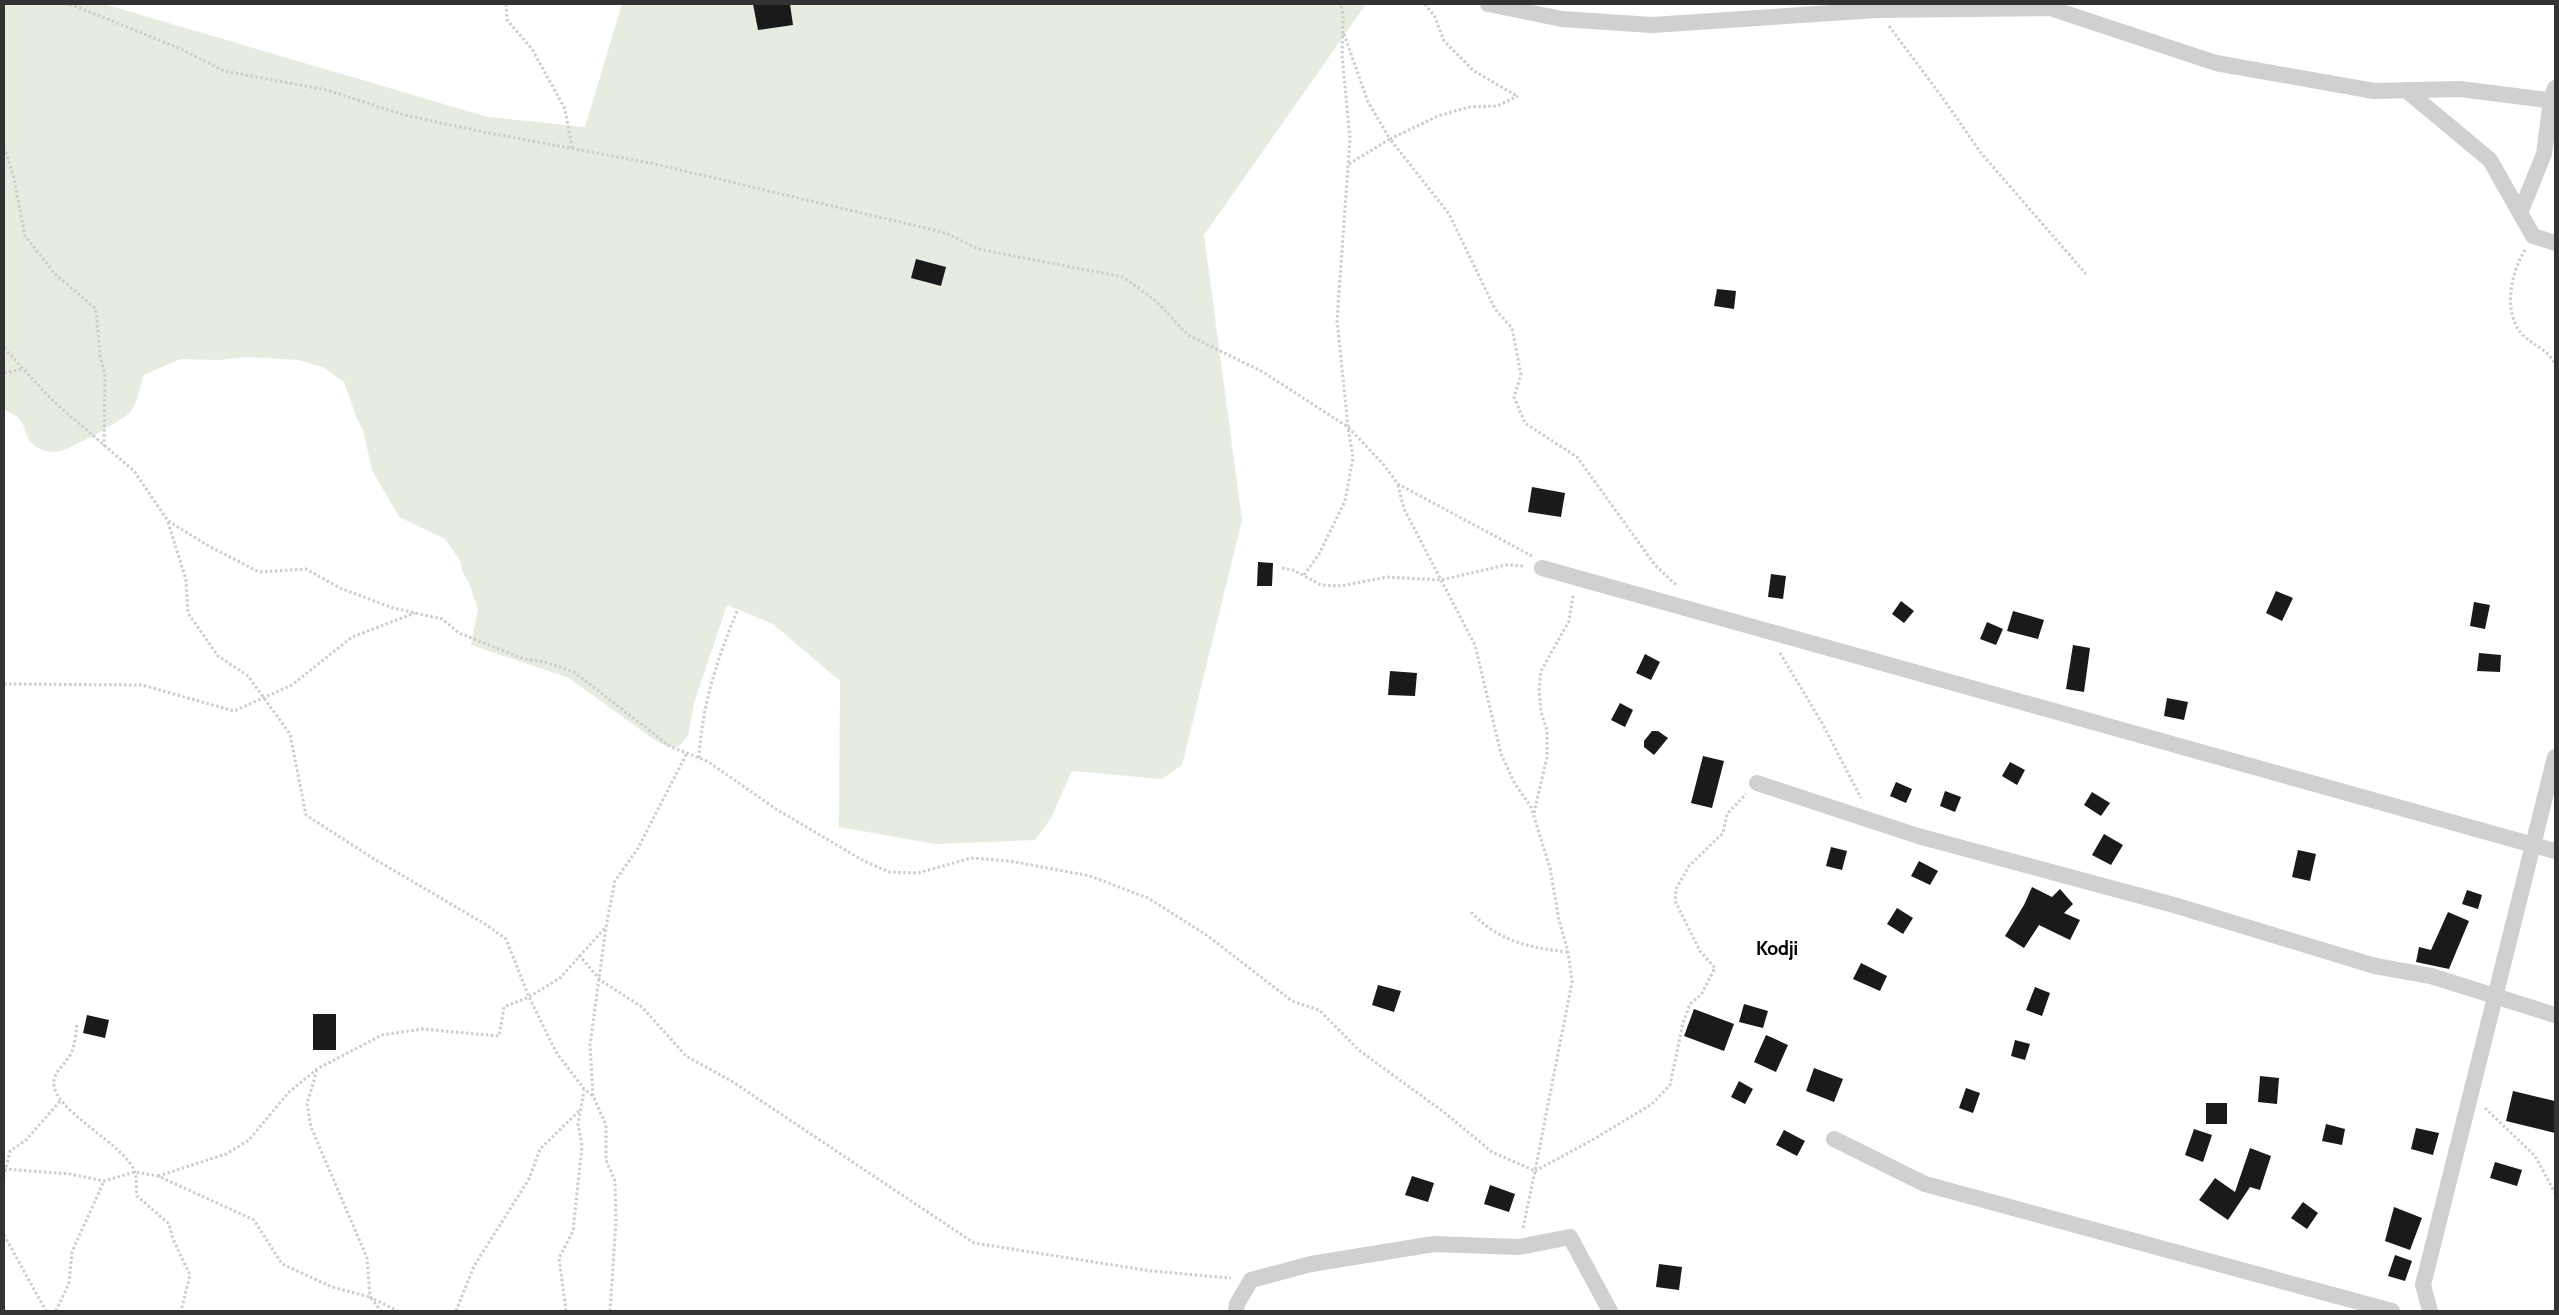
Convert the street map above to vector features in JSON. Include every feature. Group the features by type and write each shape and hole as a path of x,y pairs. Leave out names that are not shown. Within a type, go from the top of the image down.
{"street":[{"path":"1488,4 1562,20 1652,25 1876,10 2050,8 2216,62 2374,91 2460,89 2554,96 2544,154 2520,213"},
{"path":"2406,90 2490,160 2533,236 2555,243"},
{"path":"1542,568 2555,851"},
{"path":"2430,1311 2423,1285 2555,757"},
{"path":"1756,783 1918,836 2174,905 2375,966 2430,976 2555,1015"},
{"path":"1834,1139 1925,1184 2392,1311"},
{"path":"1236,1311 1237,1304 1251,1280 1311,1264 1434,1244 1519,1248 1570,1237 1610,1311"}],"path":[{"path":"70,4 181,50 224,71 328,90 404,115 655,164 946,233 978,249 1123,277 1156,301 1188,335 1264,372 1348,427 1384,465 1398,484 1404,509 1475,645 1501,754 1516,784 1531,807 1550,868 1559,920 1568,952 1572,982 1519,1248"},
{"path":"506,4 506,20 532,49 565,109 572,148"},
{"path":"1304,575 1319,554 1345,501 1353,458 1348,427 1338,320 1350,164 1350,139 1342,55 1341,4"},
{"path":"1350,164 1390,139 1438,116 1469,107 1496,106 1518,96 1474,71 1444,41 1436,17 1425,4"},
{"path":"1876,10 1942,97 1981,153 2086,274"},
{"path":"1343,31 1368,102 1390,139 1449,214 1495,309 1512,328 1521,375 1514,397 1526,423 1576,457 1655,565 1683,592"},
{"path":"4,148 13,174 25,236 55,274 96,309 100,355 105,376 104,446"},
{"path":"2533,236 2520,258 2510,290 2513,316 2523,335 2553,358 2555,365"},
{"path":"4,348 51,399 134,471 168,521 186,580 188,613 218,656 248,676 290,734 306,815 506,939 529,997 556,1052 584,1089 593,1096"},
{"path":"4,373 24,369"},
{"path":"1282,568 1293,570 1321,585 1341,586 1387,577 1440,580 1506,565 1542,568 1538,559 1398,484"},
{"path":"168,521 259,572 306,569 340,588 384,604 442,619 459,633 524,659 545,662 574,672 671,747 707,761 776,810 864,861 889,872 918,873 971,858 1010,861 1090,876 1148,898 1208,936 1292,1001 1319,1010 1360,1051 1445,1113 1492,1152 1535,1171"},
{"path":"1533,814 1547,757 1547,730 1541,712 1540,688 1542,671 1568,621 1575,576"},
{"path":"699,758 701,722 710,685 737,611"},
{"path":"4,684 142,685 234,711 292,685 352,637 417,612"},
{"path":"1765,629 1822,723 1872,820"},
{"path":"610,1311 616,1221 615,1181 606,1160 606,1125 593,1096 590,1045 606,927 615,881 638,848 687,753"},
{"path":"1535,1171 1594,1139 1652,1104 1670,1085 1683,1023 1690,1004 1701,995 1716,968 1700,951 1675,901 1676,889 1689,866 1723,832 1726,814 1756,783"},
{"path":"1471,912 1484,926 1506,940 1538,949 1568,952"},
{"path":"158,1176 226,1154 250,1140 288,1093 317,1069 382,1035 422,1029 500,1036 504,1007 529,997 560,978 606,927"},
{"path":"579,955 600,980 642,1007 686,1056 734,1082 974,1243 1152,1271 1251,1280"},
{"path":"77,1025 72,1052 60,1067 54,1081 57,1095 93,1130 125,1156 135,1172 137,1196 169,1224 173,1238 190,1275 181,1311"},
{"path":"317,1069 307,1104 311,1127 367,1258 370,1297 381,1311"},
{"path":"566,1311 559,1258 573,1231 582,1146 578,1124 584,1089"},
{"path":"4,1177 4,1169 10,1151 26,1140 61,1100"},
{"path":"2467,1105 2486,1108 2499,1124 2535,1156 2555,1194"},
{"path":"456,1311 474,1266 529,1180 540,1148 580,1110"},
{"path":"4,1169 70,1174 104,1181 135,1172 158,1176 254,1220 282,1264 332,1287 370,1297 398,1311"},
{"path":"56,1311 69,1283 72,1252 104,1181"},
{"path":"4,1235 46,1311"}],"shaded area":[{"path":"4,4 104,4 488,117 585,127 622,4 1366,4 1204,235 1242,520 1182,765 1162,779 1072,771 1051,818 1035,840 935,844 839,827 840,681 773,624 727,605 694,703 688,736 678,747 668,747 656,741 569,678 471,645 478,609 469,583 463,573 460,560 445,539 399,517 372,470 363,430 357,419 344,382 323,367 298,360 245,357 219,360 180,359 144,375 134,407 119,421 61,451 54,452 38,448 30,441 22,422 13,414 4,410"}],"building":[{"path":"753,4 790,4 793,25 758,30"},
{"path":"916,259 946,267 941,286 911,278"},
{"path":"1717,289 1736,291 1734,309 1714,306"},
{"path":"1532,487 1565,493 1561,517 1528,512"},
{"path":"1258,562 1273,563 1272,586 1257,586"},
{"path":"1771,574 1786,576 1783,599 1768,597"},
{"path":"2276,591 2293,598 2282,621 2266,613"},
{"path":"1901,601 1914,611 1904,623 1892,614"},
{"path":"2474,602 2490,605 2485,629 2470,626"},
{"path":"2013,611 2044,620 2038,639 2007,631"},
{"path":"1987,622 2003,629 1996,645 1980,639"},
{"path":"2073,645 2090,648 2084,692 2066,689"},
{"path":"2479,653 2501,655 2500,672 2477,671"},
{"path":"1645,654 1660,662 1651,680 1636,673"},
{"path":"1390,671 1417,673 1415,696 1388,695"},
{"path":"2167,698 2188,702 2184,720 2164,716"},
{"path":"1620,703 1633,710 1625,727 1611,720"},
{"path":"1652,731 1658,731 1668,738 1654,755 1644,747 1644,741"},
{"path":"1703,756 1724,761 1712,808 1691,803"},
{"path":"2010,762 2025,770 2017,785 2002,776"},
{"path":"1896,782 1912,789 1906,803 1890,796"},
{"path":"1945,791 1961,797 1955,812 1940,806"},
{"path":"2092,792 2110,803 2101,816 2084,805"},
{"path":"2104,834 2123,845 2111,865 2092,855"},
{"path":"1831,847 1847,851 1842,870 1826,866"},
{"path":"2298,850 2316,854 2310,881 2292,877"},
{"path":"1919,861 1938,871 1930,885 1911,876"},
{"path":"2032,887 2052,897 2060,889 2073,904 2064,913 2080,920 2070,940 2039,925 2024,948 2005,936 2024,905"},
{"path":"2467,890 2482,895 2478,909 2462,904"},
{"path":"1897,908 1913,918 1903,934 1887,924"},
{"path":"2448,912 2469,921 2449,969 2416,962 2419,947 2431,950"},
{"path":"1861,963 1887,976 1880,991 1853,979"},
{"path":"1378,985 1401,991 1394,1012 1372,1005"},
{"path":"2035,987 2050,993 2042,1016 2026,1010"},
{"path":"1744,1004 1768,1011 1763,1028 1739,1022"},
{"path":"1694,1009 1734,1024 1724,1051 1684,1036"},
{"path":"313,1014 336,1014 336,1050 313,1050"},
{"path":"87,1015 109,1020 105,1038 83,1033"},
{"path":"1766,1035 1788,1045 1776,1072 1754,1062"},
{"path":"2015,1040 2030,1044 2025,1060 2011,1056"},
{"path":"1814,1068 1843,1079 1834,1102 1806,1091"},
{"path":"2260,1076 2279,1078 2277,1104 2258,1102"},
{"path":"1739,1081 1753,1089 1745,1104 1731,1097"},
{"path":"1966,1088 1980,1093 1973,1113 1959,1108"},
{"path":"2513,1091 2555,1101 2555,1133 2506,1121"},
{"path":"2206,1103 2227,1103 2227,1124 2206,1124"},
{"path":"2326,1124 2345,1129 2342,1145 2322,1141"},
{"path":"2416,1128 2439,1133 2433,1155 2411,1149"},
{"path":"2194,1129 2212,1135 2203,1162 2185,1155"},
{"path":"1784,1130 1805,1141 1797,1156 1776,1145"},
{"path":"2250,1148 2271,1156 2260,1190 2250,1187 2228,1220 2199,1200 2215,1178 2235,1192"},
{"path":"2495,1162 2522,1170 2517,1186 2490,1178"},
{"path":"1412,1176 1434,1183 1428,1202 1405,1195"},
{"path":"1490,1185 1515,1194 1509,1212 1484,1204"},
{"path":"2303,1202 2318,1213 2307,1229 2291,1218"},
{"path":"2394,1207 2422,1218 2410,1250 2385,1241"},
{"path":"2395,1255 2412,1261 2405,1281 2388,1276"},
{"path":"1659,1264 1682,1267 1679,1290 1656,1287"}],"district":[{"name":"Kodji","path":"1777,948"}]}
